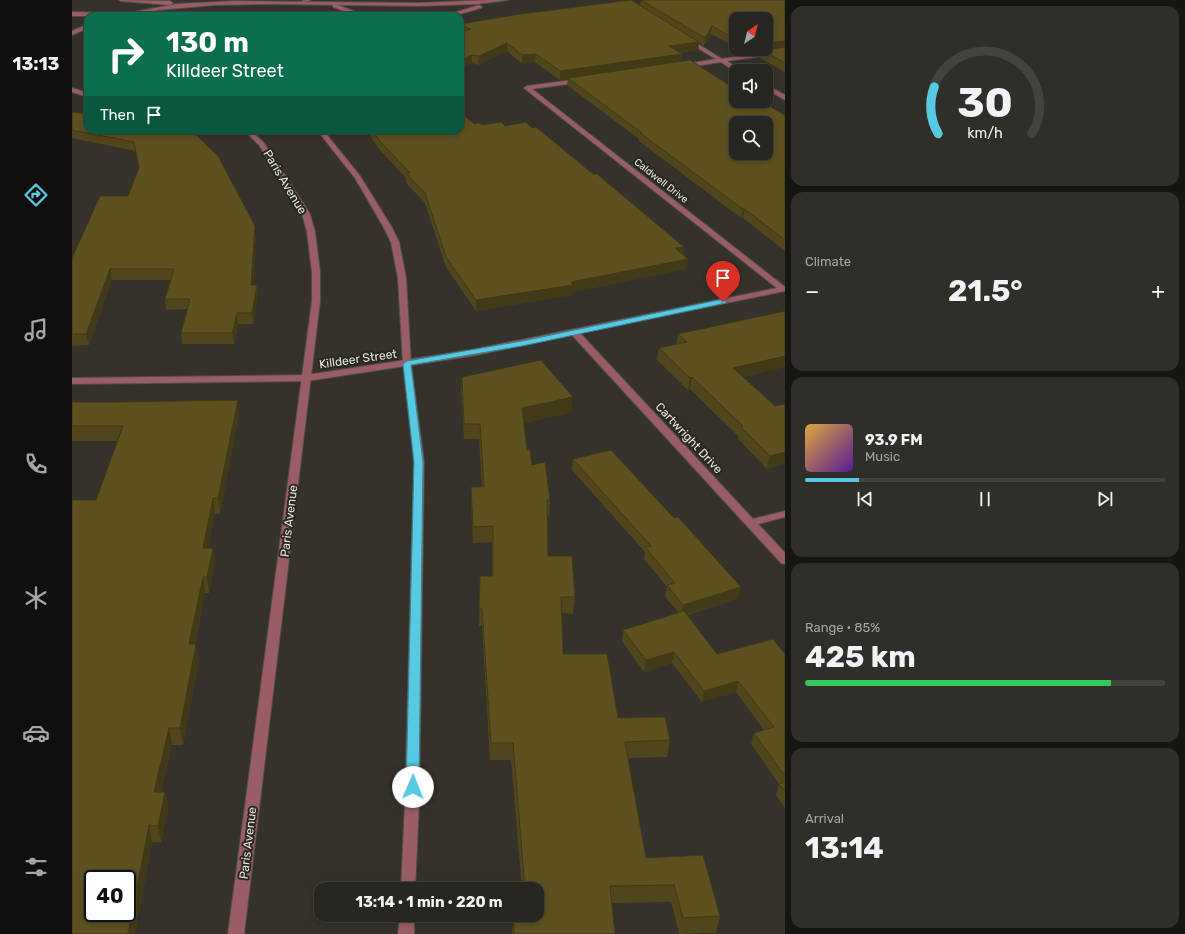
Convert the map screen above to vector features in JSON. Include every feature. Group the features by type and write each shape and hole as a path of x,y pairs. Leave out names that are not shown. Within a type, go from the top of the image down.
{"street":[{"path":"121,0 196,4 307,1 446,2 506,0"},
{"path":"462,12 509,0"},
{"path":"318,2 352,12"},
{"path":"144,12 196,4"},
{"path":"72,14 84,14"},
{"path":"72,33 84,28"},
{"path":"680,36 729,65"},
{"path":"680,66 785,50"},
{"name":"Caldwell Drive","path":"588,80 527,88 784,289"},
{"path":"773,91 785,98"},
{"path":"74,92 84,94"},
{"name":"Paris Avenue","path":"236,934 316,301 316,272 306,214 262,144 251,134"},
{"path":"323,134 358,176 387,226 395,242 402,278 407,364 419,462 412,795 408,882"},
{"name":"Killdeer Street","path":"72,381 307,378 407,364 471,353 784,289"},
{"name":"Cartwright Drive","path":"574,332 750,524 785,560"},
{"path":"750,524 785,514"},
{"path":"406,934 407,922"}],"building":[{"path":"631,0 699,42 669,46 682,54 560,71 536,54 522,55 507,43 479,56 472,55 464,58 464,31 471,29 464,26 464,23 521,14"},
{"path":"641,0 785,0 785,41 773,42 773,12 729,12 729,36 712,26 705,38"},
{"path":"785,47 785,63 773,56 773,49"},
{"path":"690,60 729,85 729,108 772,108 785,115 785,240 640,133 642,133 568,78"},
{"path":"72,112 84,114 84,132 72,130"},
{"path":"464,116 474,124 479,123 482,125 501,122 505,126 526,122 532,128 536,127 593,174 597,174 684,247 675,248 688,259 571,282 573,285 476,300 446,257 425,193 406,173 410,173 375,134 464,134"},
{"path":"93,134 195,134 218,156 255,226 251,285 257,285 252,313 237,313 232,333 181,333 190,299 165,299 174,269 110,269 86,334 72,334 72,258 100,196 128,196 139,168 134,142"},
{"path":"785,311 785,356 733,368 775,406 785,404 785,452 770,456 741,427 743,426 692,377 690,378 659,348 687,342 678,334"},
{"path":"541,360 573,397 522,408 527,450 530,450 532,465 545,462 550,500 547,500 548,556 572,556 575,597 561,597 563,654 607,654 618,718 665,717 670,740 625,742 646,858 703,855 720,916 683,918 674,885 610,886 615,934 514,934 514,922 544,922 544,882 524,882 513,743 491,743 482,609 479,609 480,576 493,576 493,526 473,527 471,487 484,487 480,424 464,424 462,377"},
{"path":"238,400 218,498 213,498 203,548 213,548 207,577 203,577 189,644 196,644 180,728 169,728 154,792 165,792 158,826 149,825 136,892 136,870 84,870 84,922 130,922 128,934 72,934 72,500 96,500 123,426 72,426 72,402"},
{"path":"611,450 674,518 678,517 741,587 683,605 667,585 675,583 645,547 651,546 573,459"},
{"path":"684,611 717,654 773,639 785,654 785,776 754,733 774,727 738,681 704,691 674,652 646,660 623,630"},
{"path":"785,782 785,792 779,784"}],"route":[{"path":"413,787 419,462 407,364 522,343 723,302"}]}
